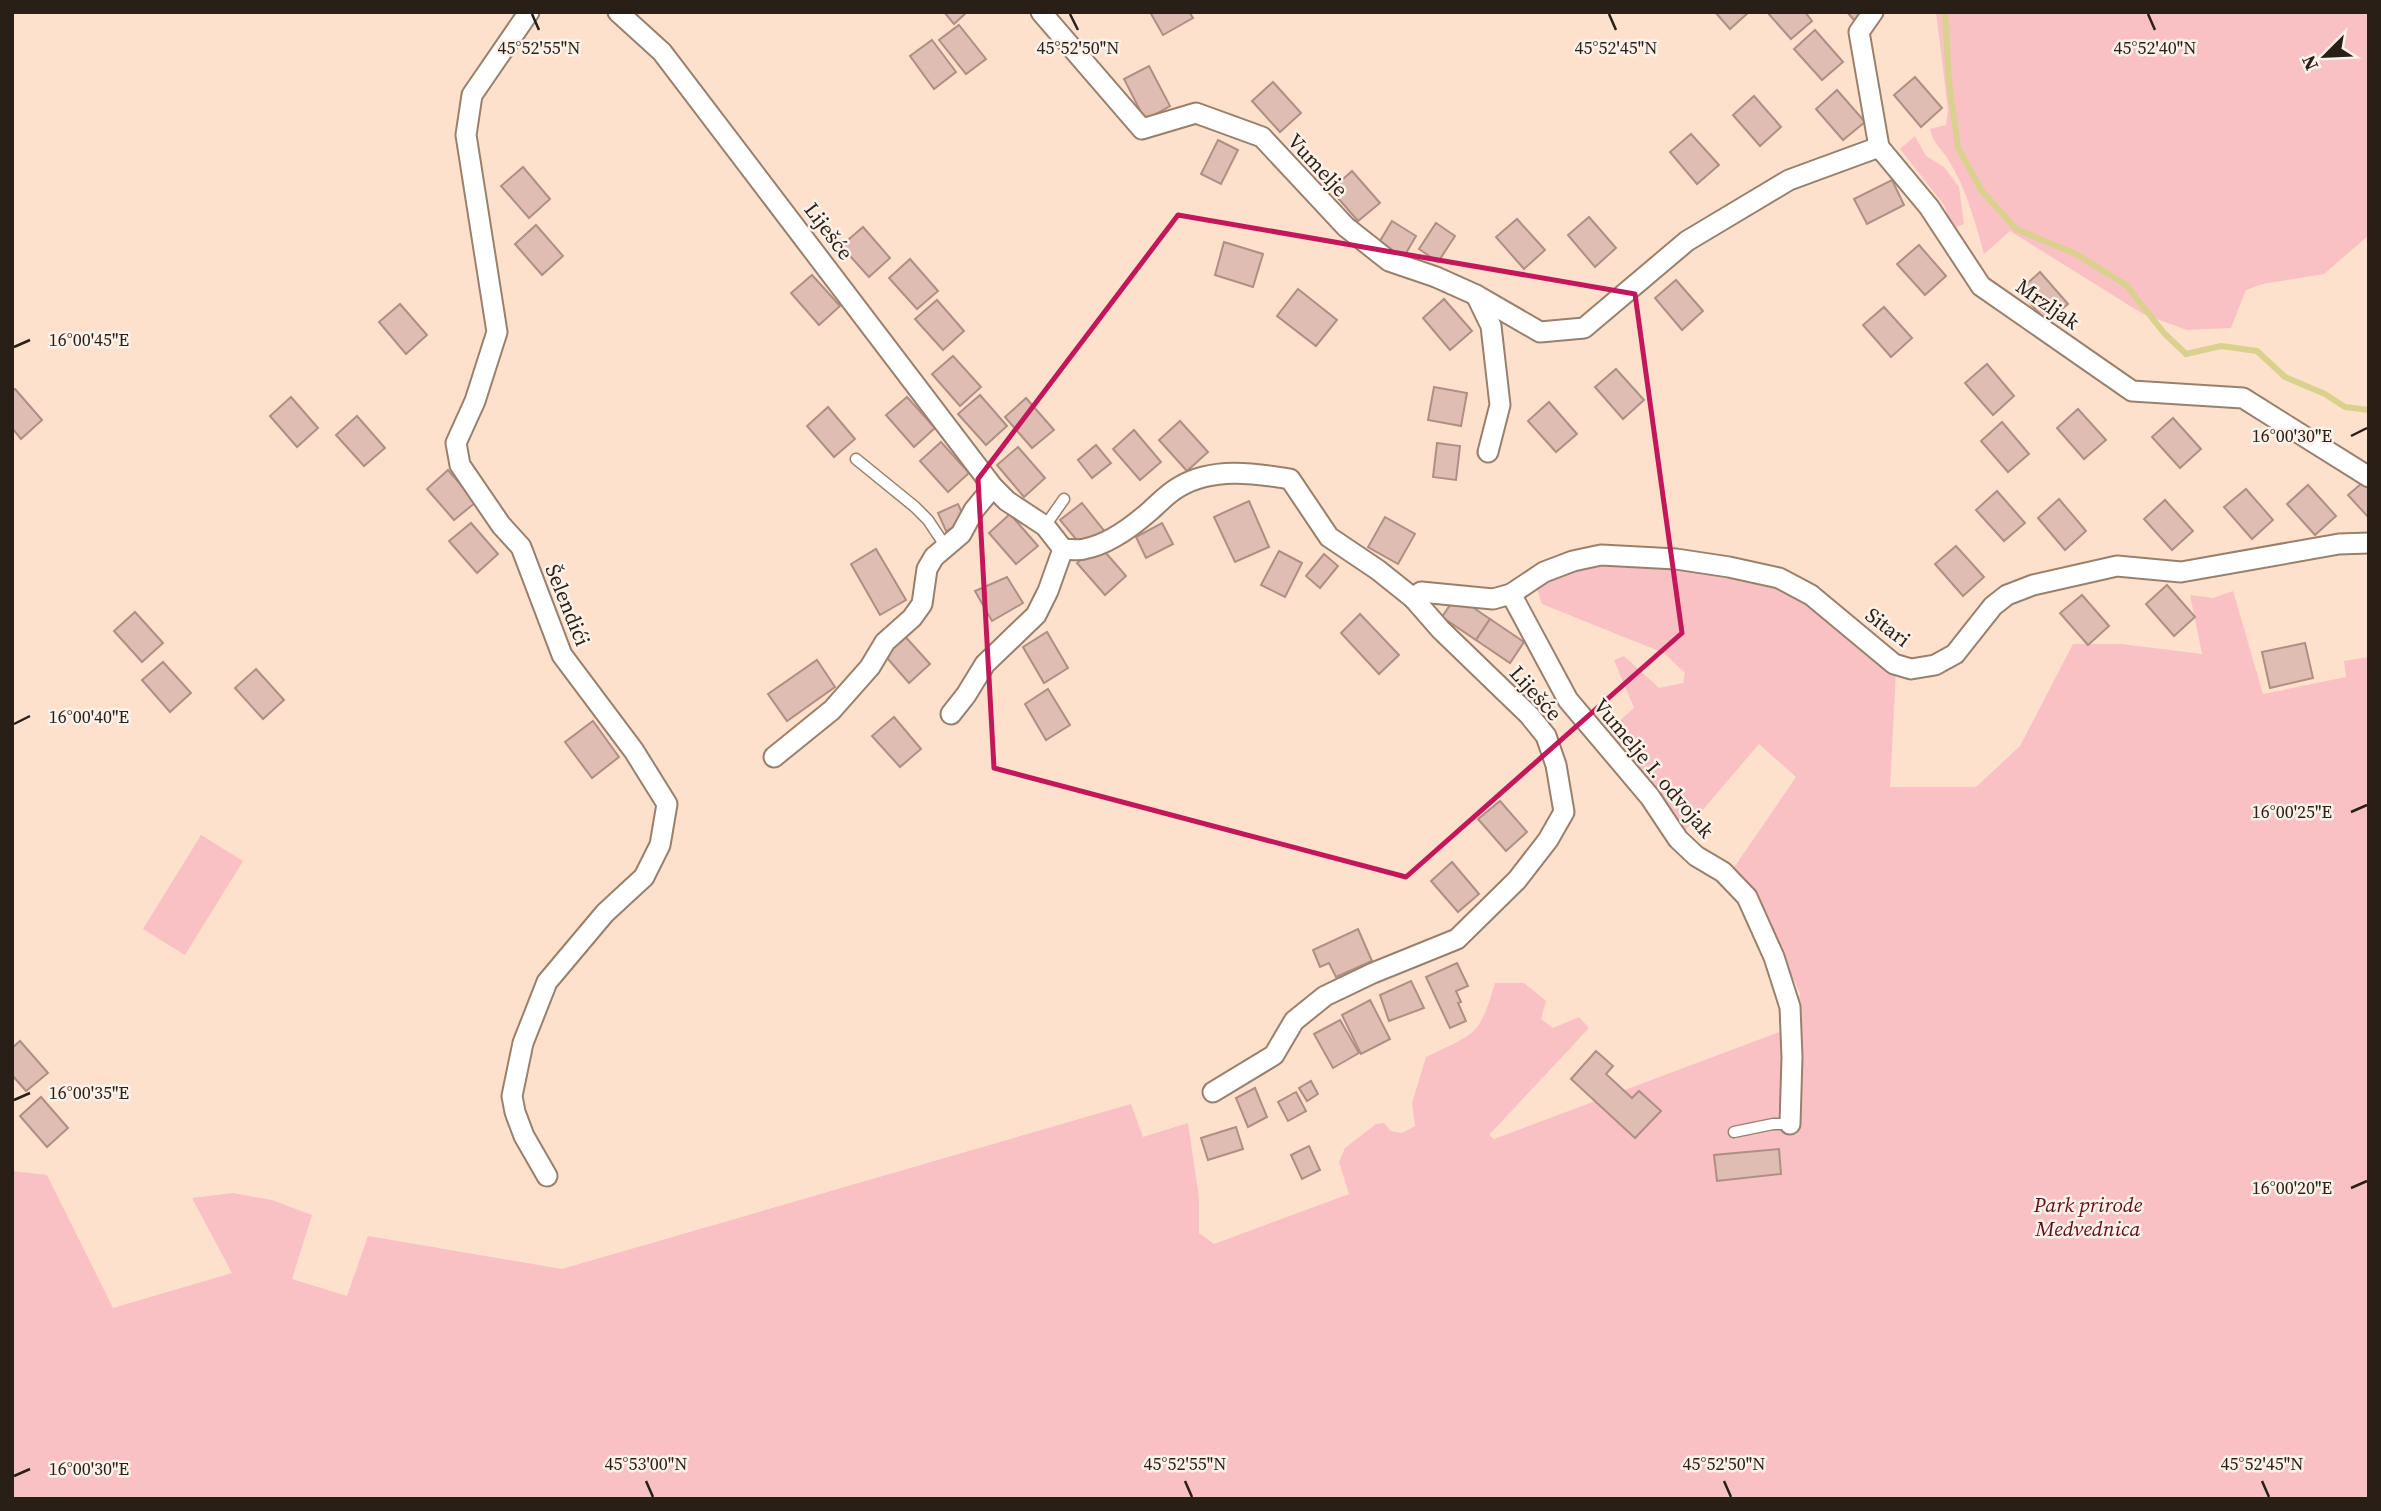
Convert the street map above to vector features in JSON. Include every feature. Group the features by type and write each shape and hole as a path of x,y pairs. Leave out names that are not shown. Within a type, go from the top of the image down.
{"street":[{"name":"Šelendići","path":"529,12 472,94 466,135 497,332 475,401 456,443 460,465 501,525 521,547 562,655 634,751 667,804 660,845 644,877 605,913 547,982 523,1043 512,1096 524,1136 547,1176"},
{"name":"Liješće","path":"618,12 662,52 993,487 1007,501 1045,526 1063,549 1085,549 1109,540 1142,519 1178,487 1199,478 1228,473 1290,479 1329,537 1413,597 1441,631 1529,715 1546,736 1556,765 1564,812 1548,840 1517,880 1457,939 1325,996 1294,1021 1274,1055 1213,1092"},
{"name":"Vumelje","path":"1041,12 1142,129 1196,113 1262,137 1346,228 1389,261 1436,277 1476,295 1540,332 1584,328 1687,241 1789,180 1879,147"},
{"name":"Mrzljak","path":"1873,12 1859,32 1879,147 1929,207 1982,286 2132,391 2243,398 2369,477"},
{"path":"1476,295 1491,326 1500,405 1488,452"},
{"path":"774,757 832,710 870,667 886,642 912,618 922,604 927,569 934,557 961,534 974,510 993,487"},
{"name":"Sitari","path":"1413,597 1421,592 1493,598 1511,594 1545,572 1573,561 1601,555 1676,559 1779,578 1811,595 1894,664 1911,669 1935,665 1955,654 1993,606 2007,595 2033,585 2117,566 2180,572 2339,544 2369,543"},
{"path":"951,714 985,664 1036,615 1063,549"},
{"name":"Vumelje I. odvojak","path":"1511,594 1568,700 1650,797 1678,839 1696,856 1723,872 1747,897 1774,957 1790,1007 1790,1124"}],"lane":[{"path":"856,459 915,507 928,520 946,547"},
{"path":"1045,526 1064,499"},
{"path":"1734,1132 1773,1124 1790,1124"}],"highlighted area":[{"path":"1178,215 1635,294 1682,633 1406,877 994,768 978,479"}],"green space":[{"path":"1936,12 2369,12 2369,235 2324,274 2262,284 2246,290 2231,328 2187,330 2143,314 2010,231 1984,254 1961,183 1933,139 1930,129 1946,125 1948,110"},
{"path":"1915,136 1926,156 1944,167 1959,187 1964,224 1953,228 1944,205 1900,149"},
{"name":"Park prirode Medvednica","path":"1598,563 1688,568 1781,586 1831,616 1896,671 1890,787 1976,787 2020,746 2073,644 2121,644 2202,654 2190,595 2213,598 2233,591 2263,694 2346,677 2344,661 2369,657 2369,1499 12,1499 12,1171 47,1175 113,1308 232,1273 192,1198 233,1193 272,1200 312,1215 292,1279 347,1296 368,1236 562,1269 1131,1104 1143,1137 1188,1123 1199,1198 1199,1233 1214,1244 1349,1194 1339,1162 1345,1148 1376,1124 1384,1123 1391,1131 1402,1133 1415,1126 1412,1103 1426,1057 1456,1043 1473,1031 1484,1014 1495,983 1524,983 1546,1001 1541,1019 1553,1028 1579,1017 1589,1028 1489,1135 1494,1139 1795,1026 1800,993 1773,937 1731,872 1796,777 1759,744 1682,834 1608,731 1634,708 1614,660 1624,656 1659,688 1683,683 1685,673 1664,653 1542,604 1537,589 1545,578"},
{"path":"201,835 243,861 185,955 143,929"}],"building":[{"path":"944,12 967,12 954,24"},
{"path":"1150,12 1189,12 1193,18 1163,35"},
{"path":"1715,12 1749,12 1730,29"},
{"path":"1767,12 1805,12 1812,21 1791,39"},
{"path":"1847,12 1863,12 1854,20"},
{"path":"959,25 986,59 966,74 939,40"},
{"path":"1815,30 1843,62 1822,80 1794,49"},
{"path":"932,40 956,72 934,89 910,56"},
{"path":"1149,66 1170,106 1145,120 1124,79"},
{"path":"1915,77 1942,108 1921,127 1894,95"},
{"path":"1273,82 1301,113 1280,132 1252,101"},
{"path":"1837,90 1865,122 1843,140 1816,109"},
{"path":"1754,96 1781,127 1760,146 1733,115"},
{"path":"1691,134 1719,165 1697,184 1670,152"},
{"path":"1218,140 1238,150 1221,184 1201,174"},
{"path":"523,167 550,199 529,218 501,186"},
{"path":"1352,171 1380,203 1358,221 1331,190"},
{"path":"1892,180 1904,205 1867,224 1854,199"},
{"path":"1589,217 1616,248 1595,267 1568,235"},
{"path":"1517,219 1545,250 1524,269 1496,237"},
{"path":"1392,221 1416,236 1402,260 1377,246"},
{"path":"1436,223 1455,236 1438,262 1419,249"},
{"path":"536,225 563,256 542,275 515,244"},
{"path":"863,227 890,258 869,277 841,246"},
{"path":"1224,242 1263,254 1253,287 1215,275"},
{"path":"1919,245 1946,276 1925,295 1897,264"},
{"path":"910,259 938,291 917,309 889,278"},
{"path":"2040,272 2068,304 2047,322 2019,291"},
{"path":"812,275 840,306 819,325 791,293"},
{"path":"1676,280 1703,311 1682,330 1655,298"},
{"path":"1298,289 1337,320 1316,346 1277,316"},
{"path":"1444,299 1472,331 1450,350 1423,318"},
{"path":"937,300 964,331 943,350 915,319"},
{"path":"400,304 427,335 406,354 379,322"},
{"path":"1884,307 1912,338 1891,357 1863,325"},
{"path":"953,356 981,387 960,406 932,374"},
{"path":"1987,364 2014,396 1993,415 1965,383"},
{"path":"1616,369 1644,400 1623,419 1595,387"},
{"path":"1434,387 1467,393 1461,426 1428,420"},
{"path":"15,389 42,420 21,439 12,428 12,391"},
{"path":"980,395 1007,426 986,445 958,414"},
{"path":"291,397 318,428 297,447 270,416"},
{"path":"907,397 935,428 914,447 886,415"},
{"path":"1026,398 1054,430 1032,448 1005,417"},
{"path":"1549,402 1577,434 1556,452 1528,421"},
{"path":"828,407 855,439 834,457 807,426"},
{"path":"2078,409 2106,440 2084,459 2057,428"},
{"path":"357,416 385,448 364,466 336,435"},
{"path":"2173,418 2201,449 2180,468 2152,437"},
{"path":"1180,421 1208,452 1187,471 1159,440"},
{"path":"2002,422 2029,454 2008,472 1981,441"},
{"path":"1134,430 1161,462 1140,480 1113,449"},
{"path":"941,442 969,473 948,492 920,461"},
{"path":"1437,443 1460,446 1456,480 1433,477"},
{"path":"1096,445 1111,463 1092,478 1078,460"},
{"path":"1018,447 1045,478 1024,497 997,465"},
{"path":"448,470 476,502 454,520 427,489"},
{"path":"2369,477 2369,518 2348,495"},
{"path":"2308,485 2336,516 2315,535 2287,504"},
{"path":"2246,489 2273,520 2252,539 2224,507"},
{"path":"1997,491 2025,523 2004,541 1976,510"},
{"path":"2059,499 2086,531 2065,550 2038,518"},
{"path":"2165,500 2193,531 2172,550 2144,519"},
{"path":"1249,501 1269,547 1235,562 1214,517"},
{"path":"1082,503 1105,532 1080,544 1060,520"},
{"path":"958,504 966,522 946,531 938,513"},
{"path":"1010,514 1038,546 1016,564 989,533"},
{"path":"1385,517 1415,534 1398,564 1368,547"},
{"path":"471,523 498,554 477,573 449,541"},
{"path":"1162,523 1173,544 1146,558 1136,537"},
{"path":"1099,545 1126,576 1105,595 1077,563"},
{"path":"1956,546 1984,577 1963,596 1935,564"},
{"path":"876,549 906,600 880,615 851,564"},
{"path":"1279,551 1302,563 1285,597 1261,585"},
{"path":"1324,554 1338,566 1320,588 1306,576"},
{"path":"1007,577 1023,603 992,621 975,591"},
{"path":"2167,585 2195,617 2174,636 2146,604"},
{"path":"2082,595 2109,626 2088,645 2060,613"},
{"path":"1456,596 1490,619 1476,640 1442,617"},
{"path":"135,612 163,643 142,662 114,631"},
{"path":"1360,614 1399,655 1379,674 1341,633"},
{"path":"1490,619 1524,642 1510,663 1476,640"},
{"path":"1047,632 1068,668 1044,683 1023,647"},
{"path":"902,633 930,664 909,683 881,651"},
{"path":"2305,643 2313,678 2270,688 2262,652"},
{"path":"817,660 835,687 787,721 768,694"},
{"path":"163,662 191,693 170,712 142,680"},
{"path":"256,669 284,700 263,719 235,688"},
{"path":"1048,689 1070,725 1046,740 1025,704"},
{"path":"894,717 921,749 900,767 872,736"},
{"path":"593,721 619,757 592,778 565,742"},
{"path":"1500,801 1527,832 1506,851 1478,819"},
{"path":"1452,862 1479,894 1458,912 1431,881"},
{"path":"1358,929 1372,961 1336,977 1329,963 1320,967 1313,950"},
{"path":"1457,963 1468,986 1456,991 1466,1021 1450,1028 1426,977"},
{"path":"1411,981 1424,1008 1389,1021 1380,995"},
{"path":"1370,1000 1390,1039 1361,1054 1342,1015"},
{"path":"1340,1020 1359,1053 1333,1068 1314,1034"},
{"path":"20,1041 48,1073 26,1091 12,1075 12,1048"},
{"path":"1596,1051 1613,1066 1606,1074 1632,1098 1639,1091 1661,1111 1635,1138 1571,1079"},
{"path":"1311,1081 1318,1094 1307,1101 1299,1088"},
{"path":"1255,1088 1267,1117 1248,1127 1236,1098"},
{"path":"1296,1092 1306,1111 1288,1121 1278,1102"},
{"path":"41,1097 68,1128 47,1147 20,1116"},
{"path":"1236,1127 1243,1149 1208,1160 1201,1138"},
{"path":"1309,1146 1320,1170 1302,1179 1291,1155"},
{"path":"1779,1149 1781,1174 1717,1181 1714,1155"}],"waterway":[{"path":"1945,12 1949,81 1958,148 1982,191 2016,229 2076,254 2126,285 2164,333 2186,354 2221,346 2257,351 2285,377 2325,394 2345,407 2369,410"}]}
